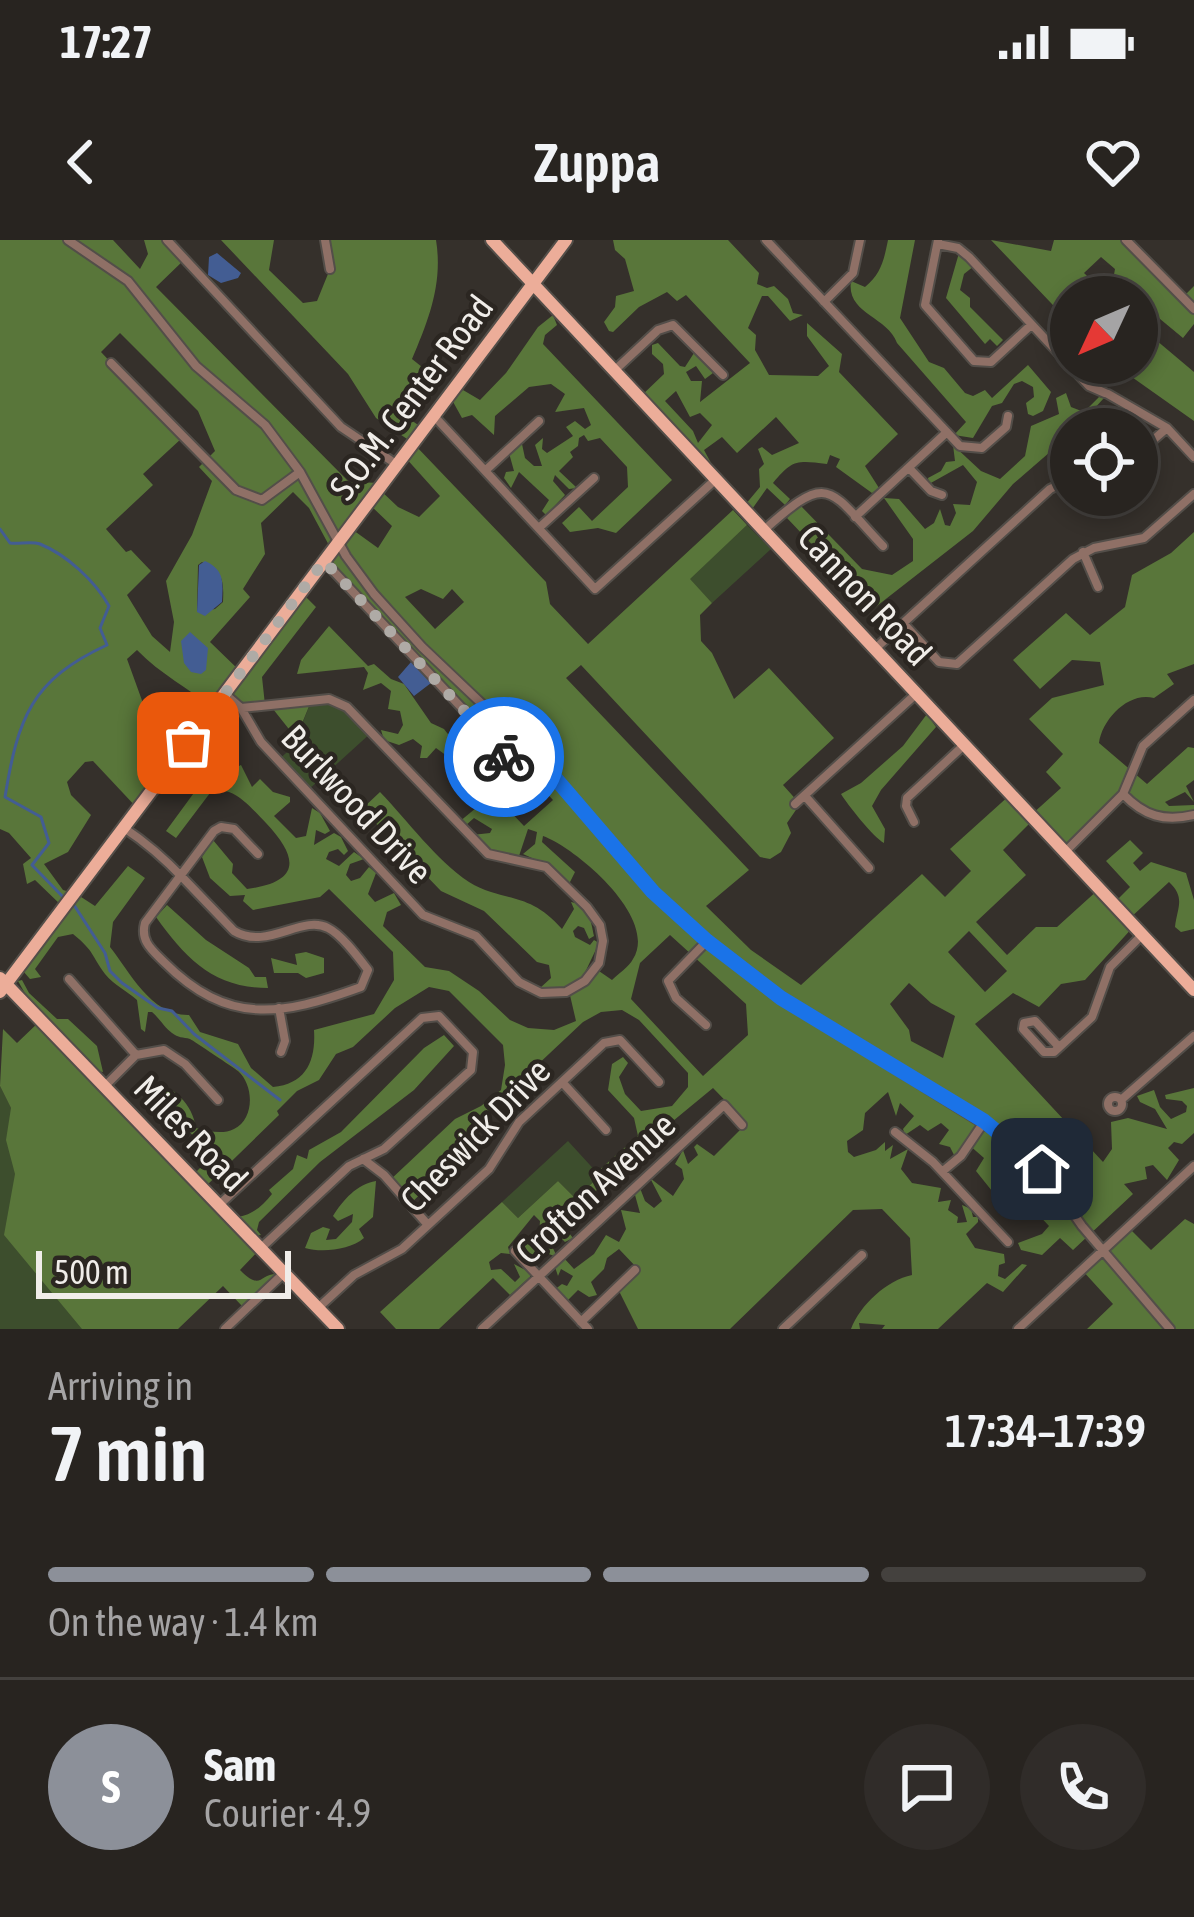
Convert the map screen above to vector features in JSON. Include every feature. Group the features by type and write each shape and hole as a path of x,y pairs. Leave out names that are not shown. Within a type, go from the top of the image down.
{"main road":[{"name":"Cannon Road","path":"492,240 1194,990"},
{"name":"S.O.M. Center Road","path":"2,985 566,240"},
{"name":"Miles Road","path":"2,985 338,1329"}],"street":[{"path":"68,240 128,281 196,366 257,416 300,472 359,576 401,625 538,758 653,892 781,998 984,1121 1033,1160 1170,1329"},
{"path":"167,240 341,428 397,465"},
{"path":"325,240 330,269"},
{"path":"766,240 960,446 975,450 1006,427 1008,416"},
{"path":"824,302 853,273 860,240"},
{"path":"1126,240 1194,309"},
{"path":"1031,325 991,362 974,361 925,304 938,242 969,257 1089,386 1167,428 1194,458"},
{"path":"615,370 667,325 679,327 723,375"},
{"path":"111,363 236,490 262,500 300,472"},
{"path":"434,416 595,589 715,480"},
{"path":"486,470 539,422"},
{"path":"1158,436 1167,428"},
{"path":"856,517 947,432"},
{"path":"909,468 931,491 942,495"},
{"path":"540,527 594,478"},
{"path":"875,649 1050,489"},
{"path":"764,531 803,495 815,492 838,498 883,546"},
{"path":"903,623 938,662 956,664 1084,552 1144,538 1194,494"},
{"path":"1084,552 1098,587"},
{"path":"324,561 489,737 511,770 520,773 538,758"},
{"path":"225,694 241,708"},
{"path":"796,804 916,694"},
{"name":"Burlwood Drive","path":"329,699 347,706 488,854 536,862 555,874 595,916 603,941 599,963 576,988 554,994 528,988 476,936 423,915 261,742 241,708 329,699"},
{"path":"1065,852 1123,794 1143,746 1194,700"},
{"path":"914,822 907,798 964,745"},
{"path":"1123,794 1147,815 1194,815"},
{"path":"805,796 869,868"},
{"path":"124,828 154,847 181,876 240,935 259,939 322,925 368,970 362,986 279,1008 250,1010 213,1001 189,987 148,946 142,932 145,923 181,876 221,826 234,829 258,854"},
{"path":"1059,1047 1035,1021 1024,1023 1023,1029 1044,1052 1052,1053 1059,1047 1095,1013 1110,967 1142,935"},
{"path":"706,1024 676,998 668,981 707,941"},
{"path":"69,979 136,1055"},
{"path":"279,1008 285,1041 281,1052"},
{"path":"219,1205 430,1015 439,1016 473,1052 471,1070 384,1150 349,1166 260,1249"},
{"path":"1121,1100 1194,1036"},
{"name":"Cheswick Drive","path":"318,1307 353,1275 397,1253 428,1225 489,1169 519,1123 611,1039 624,1043 659,1082"},
{"path":"104,1086 136,1055 164,1050 174,1054 218,1100"},
{"path":"562,1082 606,1130"},
{"name":"Crofton Avenue","path":"482,1329 724,1105 742,1125"},
{"path":"943,1171 961,1156 984,1121"},
{"path":"895,1132 943,1171 1009,1242"},
{"path":"363,1159 384,1175 428,1225"},
{"path":"1018,1329 1194,1166"},
{"path":"515,1251 585,1325 635,1270"},
{"path":"783,1329 862,1255"},
{"path":"225,1329 284,1273"}],"green space":[{"path":"0,240 113,240 140,269 148,254 144,240 167,240 185,259 156,287 349,482 383,483 379,489 398,507 419,517 440,496 404,456 413,443 376,418 348,374 221,240 274,240 269,270 303,303 317,301 330,269 325,240 436,240 436,286 412,359 422,367 395,409 424,429 414,444 546,582 550,604 588,644 733,510 747,525 690,579 712,603 700,615 701,641 712,653 734,699 769,668 834,738 783,785 800,804 787,823 791,833 781,852 770,859 760,857 581,665 566,678 749,870 706,906 751,950 801,985 922,874 945,897 971,871 950,849 1011,794 1031,815 1061,788 1046,772 1063,754 1029,719 1052,698 1104,685 1100,662 1072,660 1040,689 1013,660 1066,613 1090,635 1125,607 1132,575 1171,553 1194,532 1194,664 1167,674 1174,684 1154,698 1135,699 1118,709 1099,743 1147,784 1188,747 1194,748 1194,780 1186,786 1194,802 1185,792 1165,802 1194,805 1194,815 1147,815 1123,794 1065,850 1034,819 1003,850 1026,875 976,922 1007,955 1036,927 1057,927 1099,889 1114,903 1130,887 1106,861 1130,840 1143,853 1133,863 1140,871 1151,862 1186,873 1194,900 1194,929 1181,932 1175,927 1179,898 1169,882 1129,919 1134,926 1085,980 1061,984 1039,1007 1013,993 975,1024 1103,1162 1112,1149 1111,1122 1128,1118 1167,1129 1155,1109 1137,1096 1154,1090 1171,1119 1186,1112 1187,1106 1165,1095 1194,1088 1194,1133 1168,1148 1179,1160 1167,1180 1153,1165 1145,1167 1147,1179 1124,1184 1133,1194 1073,1250 1060,1238 1042,1255 1021,1250 1018,1243 1042,1234 1049,1226 1035,1211 1014,1212 992,1197 976,1171 984,1158 968,1144 954,1155 950,1147 939,1144 949,1130 941,1123 928,1131 920,1125 905,1135 903,1129 914,1116 900,1103 896,1116 888,1092 865,1113 863,1130 847,1141 848,1152 854,1157 885,1142 885,1151 893,1145 890,1159 908,1149 901,1169 912,1183 941,1188 938,1202 951,1200 948,1210 958,1217 957,1223 967,1222 962,1205 978,1217 966,1234 975,1248 1004,1254 998,1276 1005,1279 1027,1265 1003,1292 987,1283 938,1329 882,1329 885,1325 859,1323 860,1329 851,1329 876,1295 912,1275 910,1238 882,1209 853,1210 730,1329 638,1329 617,1287 637,1268 619,1249 591,1282 597,1295 589,1297 578,1290 566,1302 554,1290 567,1286 573,1276 561,1269 558,1276 555,1267 563,1257 574,1269 594,1254 606,1235 619,1242 626,1229 621,1210 640,1213 635,1195 640,1188 654,1208 662,1201 650,1178 673,1196 684,1179 675,1164 683,1150 688,1164 698,1155 697,1144 714,1156 747,1123 713,1088 616,1168 595,1192 588,1187 600,1176 597,1172 638,1136 634,1118 608,1090 612,1064 623,1057 628,1063 619,1077 625,1094 641,1111 672,1106 688,1087 688,1073 639,1020 622,1010 601,1012 583,1022 501,1099 481,1122 476,1141 409,1205 389,1181 455,1119 501,1090 505,1065 503,1045 449,991 429,987 395,1008 353,1047 336,1054 319,1080 297,1091 277,1111 279,1115 204,1188 260,1249 240,1270 257,1281 278,1274 242,1306 223,1286 178,1329 82,1329 4,1235 15,1174 6,1140 11,1108 0,1086 3,1029 17,1043 41,1020 83,1062 18,981 57,1019 68,1019 97,1046 103,1072 97,1071 195,1173 212,1156 184,1126 177,1111 155,1097 150,1080 181,1098 196,1128 234,1129 246,1118 250,1101 238,1071 190,1039 174,1035 152,1012 148,1012 145,1032 141,1029 137,1000 109,978 73,934 58,937 35,969 41,977 30,979 23,971 78,895 95,906 128,866 145,878 113,922 110,947 153,1001 189,1015 200,1032 238,1044 251,1068 273,1087 294,1081 307,1069 314,1030 374,1014 394,980 393,952 329,889 320,897 253,910 243,901 245,895 230,896 210,878 202,857 213,840 247,889 277,881 289,866 277,836 239,798 227,792 210,793 176,838 166,831 218,760 229,771 241,765 252,787 260,779 273,792 290,797 274,816 296,838 306,836 312,808 320,813 330,831 316,830 314,845 334,833 348,851 344,855 338,849 329,852 326,859 339,866 354,852 364,859 350,864 346,875 351,881 369,867 376,873 368,894 375,902 394,893 401,905 387,912 383,926 425,967 449,971 510,1020 528,1028 554,1030 576,1021 569,991 596,969 612,980 631,962 638,942 625,905 575,855 543,836 542,842 575,872 569,884 523,854 535,844 537,832 528,829 519,856 505,855 472,835 492,829 474,818 465,826 459,822 476,808 483,790 465,769 436,748 427,758 420,758 422,746 413,739 399,745 384,740 381,730 398,734 403,725 400,711 388,709 391,691 381,683 363,690 368,673 364,667 297,674 301,660 329,626 368,666 374,664 404,684 431,723 444,729 458,747 473,745 462,756 479,771 494,760 503,760 489,774 508,795 501,802 524,826 553,800 526,771 514,772 324,561 332,551 309,508 293,492 261,523 265,554 243,589 250,597 210,642 241,672 213,709 137,650 127,659 148,717 187,743 138,809 93,761 85,762 67,782 71,795 91,815 68,852 44,864 63,890 70,892 62,906 35,880 27,884 23,864 31,858 0,829","holes":["120,333 198,411 215,451 199,467 212,481 192,535 166,581 174,622 170,652 152,636 127,595 151,571 106,529 153,485 143,474 182,438 101,352","369,504 392,526 378,548 353,530","202,562 221,577 223,602 215,609 197,612 198,565","421,589 443,599 452,589 464,602 435,629 405,597","969,931 1007,971 985,992 948,952","670,935 746,1004 748,1035 703,1076 631,999 640,963","909,983 955,1016 943,1058 911,1041 909,1030 890,1004"]},
{"path":"613,240 728,240 759,273 757,284 774,286 788,299 793,313 803,315 790,321 768,296 762,296 748,328 756,335 755,350 769,375 818,376 829,366 807,336 807,323 842,354 839,372 898,434 865,466 879,488 872,493 836,467 840,459 830,455 827,464 796,463 780,475 773,483 790,499 785,505 767,488 750,512 745,505 760,487 759,469 764,464 758,449 772,455 799,443 776,417 737,453 722,437 704,450 717,474 640,397 664,374 663,364 652,354 652,345 658,343 680,366 685,367 694,353 713,373 705,379 696,366 686,372 691,381 702,381 700,402 750,363 686,295 677,301 667,292 609,331 604,322 615,307 616,296 634,291 625,259 615,250","holes":["676,391 690,417 700,413 712,425 698,443 665,401"]},
{"path":"888,240 915,240 900,318 929,362 944,368 965,393 973,396 985,390 992,398 1028,365 1051,392 1043,411 1028,414 1026,403 1034,397 1033,387 1022,381 1014,384 1002,403 992,406 973,438 954,435 966,422 851,292 851,281 865,287 875,277"},
{"path":"991,240 1051,251 1054,240 1126,240 1183,297 1194,286 1194,324 1183,338 1158,317 1158,276 1114,276 1115,269 1101,257 1084,273 1087,276 1050,276 1050,302"},
{"path":"959,253 974,266 964,274 960,290 1003,340 997,346 990,339 985,344 946,298"},
{"path":"553,315 557,325 545,335 543,344 672,480 616,533 598,528 570,532 562,523 579,507 592,521 628,487 627,467 600,438 579,438 570,452 573,457 559,471 577,488 569,489 555,475 553,481 565,495 546,515 542,511 549,500 519,472 511,488 504,478 506,472 514,471 509,453 522,444 525,458 542,466 535,445 543,438 542,449 547,453 573,436 566,427 575,421 585,429 591,425 584,408 555,412 565,394 551,384 529,387 495,416 494,435 472,415 462,418 452,400 463,390 480,400"},
{"path":"1158,342 1194,372 1194,421 1142,384 1158,384"},
{"path":"1066,393 1074,408 1058,408 1056,398"},
{"path":"1050,418 1050,452 1013,484 973,531 873,609 787,518 800,505 862,569 892,575 913,561 913,539 884,498 899,499 925,529 940,509 945,525 950,526 956,513 953,504 970,505 977,482 963,465 929,484 928,478 946,462 955,461 953,445 981,471 1000,479 1025,456 1031,426"},
{"path":"747,525 771,549 712,603 689,579"},
{"path":"304,595 316,607 262,677 265,705 241,708 227,696"},
{"path":"312,699 338,702 372,732 307,791 278,760 293,747"},
{"path":"312,699 296,738 269,704"},
{"path":"927,714 936,727 872,806 885,829 884,843 841,794 903,746"},
{"path":"380,792 434,852 469,882 538,908 562,929 574,909 571,902 582,906 594,936 589,939 578,926 575,937 590,945 594,940 599,943 581,981 553,991 540,988 551,978 549,965 537,962 484,911 441,891 362,809"},
{"path":"167,905 255,977 266,977 268,988 232,983 190,958 156,917"},
{"path":"295,954 324,958 324,973 306,978 298,973 274,973 271,958 297,965"},
{"path":"444,1035 454,1046 414,1090 320,1162 259,1222 261,1235 255,1236 238,1217 265,1202 272,1194 269,1190 293,1169 297,1155 307,1159 309,1150 341,1132 424,1048"},
{"path":"0,1086 122,1329 0,1329"},
{"path":"568,1141 600,1176 576,1199 558,1181 518,1218 502,1202"},
{"path":"376,1181 373,1217 359,1229 364,1238 336,1249 305,1248 311,1233 323,1227 330,1229 326,1240 336,1239 352,1222 353,1214 338,1221 333,1216 337,1210 357,1189"},
{"path":"558,1181 576,1199 556,1217 573,1238 565,1242 556,1233 552,1246 557,1257 535,1249 540,1260 534,1267 524,1245 539,1234 540,1221 534,1215 508,1247 510,1254 501,1253 489,1262 491,1270 501,1269 515,1282 520,1277 514,1264 533,1274 510,1295 493,1278 439,1329 396,1329 380,1312 502,1202 518,1218"},
{"path":"1185,1219 1194,1224 1194,1329 1087,1329 1113,1304 1082,1270 1128,1227 1151,1250"}],"water":[{"path":"217,253 241,273 238,278 221,283 208,275 209,257"},
{"path":"205,561 219,573 223,589 222,602 205,616 197,612 199,565"},
{"path":"190,632 208,648 206,670 201,674 191,672 184,663 181,641"},
{"path":"411,662 431,683 414,696 398,677"}],"waterway":[{"path":"0,529 10,543 37,543 70,562 109,606 100,628 107,645 61,672 32,704 16,745 5,797 41,817 49,843 32,865 64,898"},
{"path":"74,905 105,953 110,971 122,983 158,1008 172,1011 194,1034 280,1100"}],"way so far":[{"path":"188,743 324,561 504,757"}],"route":[{"path":"504,757 511,770 520,773 538,758 653,892 740,967 842,1037 984,1121 1042,1169"}]}
